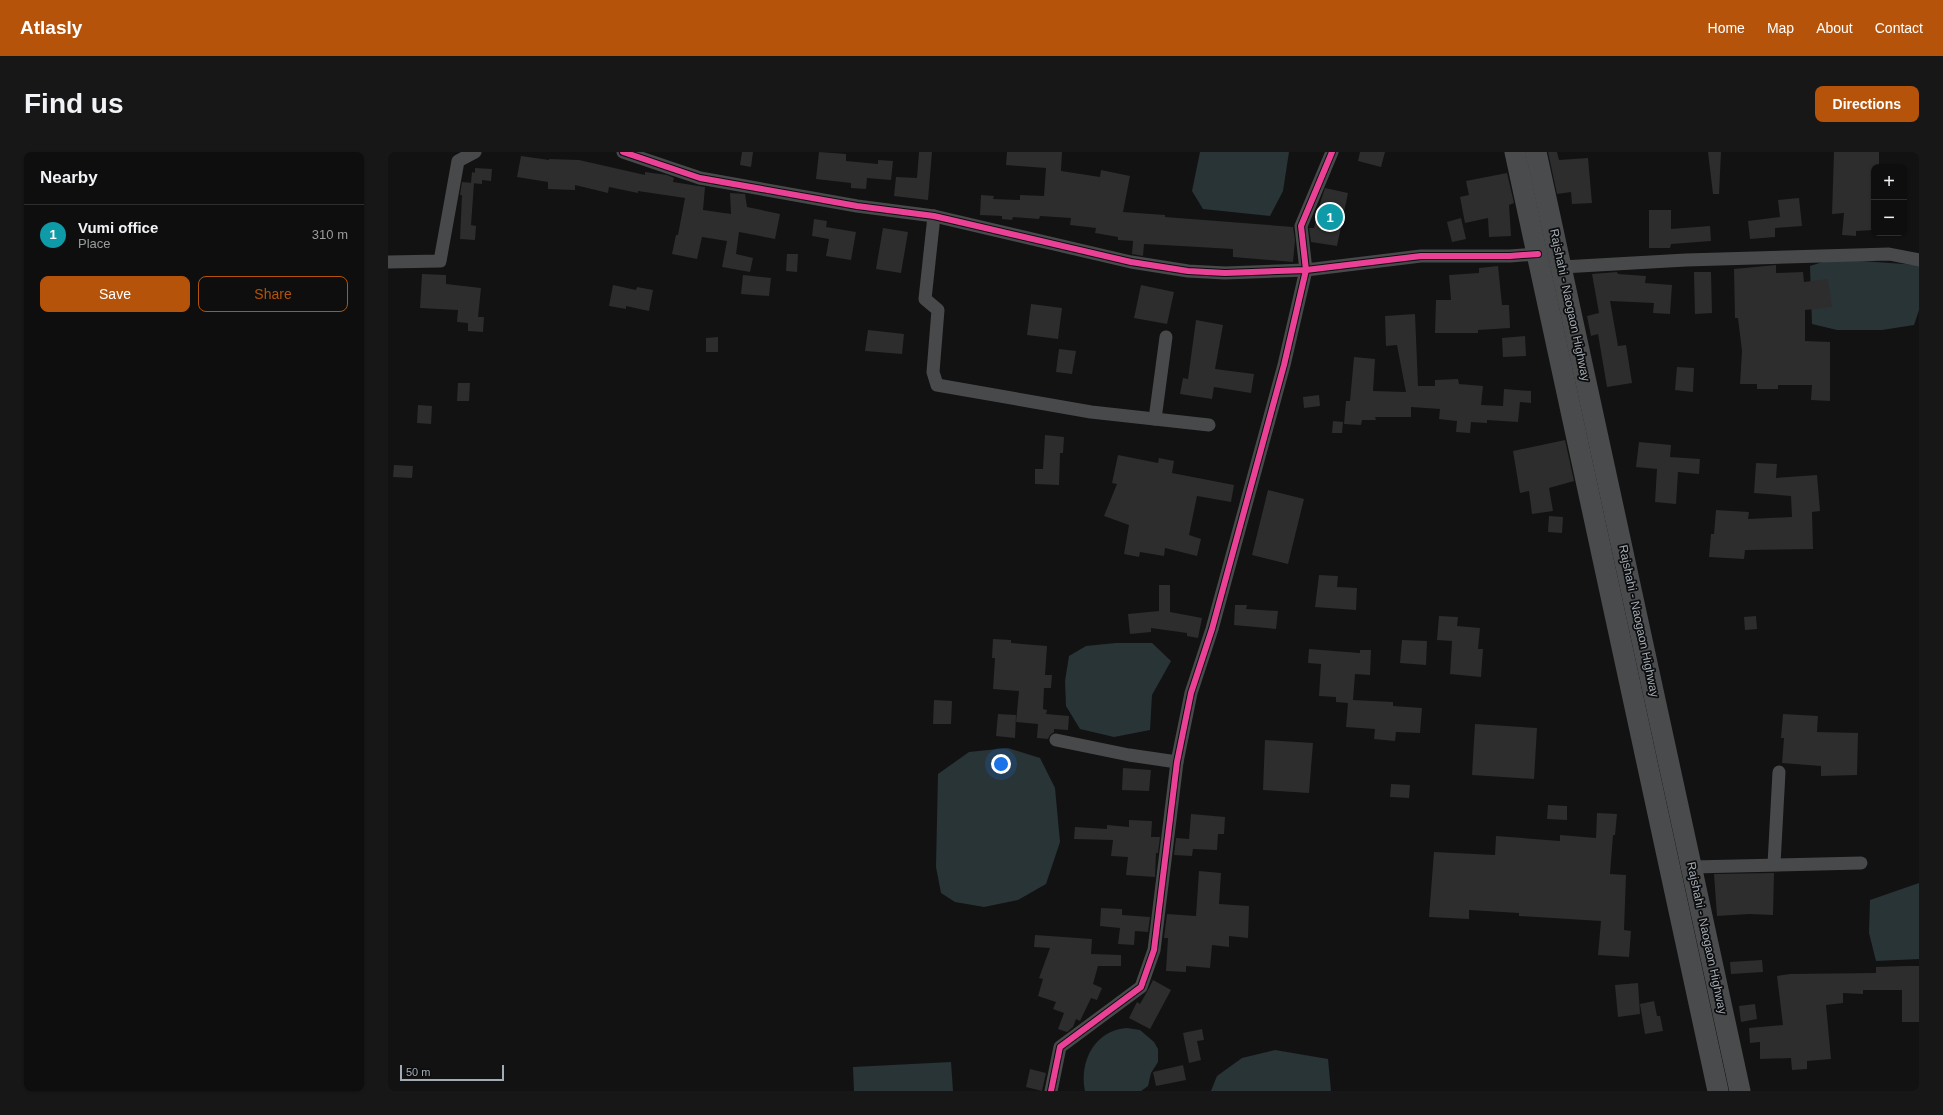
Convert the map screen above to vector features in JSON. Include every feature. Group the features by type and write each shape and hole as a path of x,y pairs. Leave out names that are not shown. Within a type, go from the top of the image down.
{"main road":[{"name":"Rajshahi - Naogaon Highway","path":"1514,152 1538,254 1718,1091"},
{"name":"Rajshahi - Naogaon Highway","path":"1536,152 1740,1091"},
{"path":"1568,394 1588,389"}],"street":[{"path":"388,262 440,261 458,161 475,152"},
{"path":"623,152 700,178 843,204 934,216 1131,262 1188,271 1225,273 1306,270 1421,256 1510,256 1538,254"},
{"path":"1051,1091 1060,1047 1141,987 1154,950 1177,762 1191,693 1214,621 1284,365 1306,270 1301,226 1332,152"},
{"path":"934,216 925,299 938,310 933,372 937,385 1091,412 1209,425"},
{"path":"1562,267 1686,260 1889,254 1919,260"},
{"path":"1155,419 1166,337"},
{"path":"1056,740 1129,755 1177,762"},
{"path":"1774,864 1779,772"},
{"path":"1692,866 1860,862"}],"shaded area":[{"path":"1200,152 1289,152 1283,191 1270,216 1203,209 1192,191"},
{"path":"1832,259 1919,265 1919,310 1914,325 1882,330 1837,330 1812,324 1810,266"},
{"path":"1116,643 1152,643 1171,661 1152,695 1150,730 1114,737 1080,729 1066,706 1065,681 1069,656 1086,646"},
{"path":"1008,748 1040,758 1055,788 1060,842 1046,884 1018,900 984,907 955,902 941,893 936,867 938,774 969,752"},
{"path":"1919,883 1919,959 1876,961 1869,933 1870,900"},
{"path":"1127,1028 1140,1030 1154,1042 1158,1049 1158,1062 1151,1073 1148,1086 1141,1091 1085,1091 1085,1069 1087,1058 1092,1049 1106,1034"},
{"path":"1275,1050 1328,1059 1331,1091 1211,1091 1217,1076 1242,1058"},
{"path":"951,1062 953,1091 854,1091 853,1067"}],"building":[{"path":"742,152 753,152 751,167 740,165"},
{"path":"819,152 846,154 846,161 878,164 878,160 893,161 891,180 867,178 866,189 851,188 851,183 816,179"},
{"path":"919,152 932,152 928,200 894,196 896,177 917,178"},
{"path":"1007,152 1062,152 1061,171 1100,177 1101,170 1130,176 1123,212 1165,215 1165,217 1293,227 1295,240 1293,262 1233,257 1233,249 1144,244 1143,256 1132,254 1133,241 1118,240 1118,237 1095,233 1096,228 1070,225 1071,218 1040,216 1039,219 1013,217 1012,220 1002,219 1002,216 980,215 981,195 994,196 993,199 1020,200 1020,195 1044,196 1046,168 1006,165"},
{"path":"1360,152 1385,152 1381,167 1358,161"},
{"path":"1548,152 1557,152 1559,160 1588,158 1592,203 1572,204 1571,192 1557,194"},
{"path":"1708,152 1721,152 1719,194 1713,194"},
{"path":"1834,152 1879,152 1879,164 1871,164 1871,230 1856,231 1856,236 1842,235 1844,213 1832,214"},
{"path":"521,156 549,160 579,160 645,175 645,172 667,175 674,178 673,182 705,187 703,210 731,214 730,193 745,194 747,207 780,214 775,239 739,232 736,254 753,258 750,272 722,267 727,241 702,237 697,259 672,254 676,235 678,235 685,198 638,191 638,193 609,187 608,193 575,185 575,190 548,189 548,182 517,177"},
{"path":"475,168 492,169 491,181 482,180 482,184 471,183 472,172 475,173"},
{"path":"1507,173 1514,203 1509,205 1511,236 1489,237 1488,218 1465,223 1460,197 1469,195 1466,181"},
{"path":"462,182 474,183 471,225 476,226 475,240 460,239 462,195 460,195"},
{"path":"1325,188 1348,193 1337,246 1311,242 1309,228 1314,228"},
{"path":"1799,198 1802,226 1775,228 1775,237 1750,239 1748,221 1780,217 1778,200"},
{"path":"1649,210 1671,210 1671,229 1710,226 1711,241 1671,244 1670,248 1649,248"},
{"path":"1461,218 1466,239 1452,242 1447,222"},
{"path":"814,219 827,221 826,227 856,232 851,260 826,256 829,239 812,236"},
{"path":"883,228 908,232 901,273 876,269"},
{"path":"787,254 798,254 797,272 786,271"},
{"path":"1776,265 1776,273 1803,272 1804,282 1828,279 1832,307 1805,310 1805,341 1830,342 1830,401 1811,400 1812,385 1778,385 1778,389 1757,389 1757,384 1740,384 1742,351 1738,318 1735,318 1734,269"},
{"path":"1498,266 1502,305 1509,305 1510,328 1478,330 1478,333 1435,333 1436,300 1451,300 1449,275 1479,273 1479,268"},
{"path":"1617,272 1618,274 1646,276 1645,283 1672,285 1670,314 1653,313 1654,303 1610,301 1618,346 1626,345 1632,383 1607,387 1598,334 1591,336 1587,316 1599,313 1592,274"},
{"path":"1694,272 1711,272 1712,313 1695,314"},
{"path":"422,274 446,275 446,284 481,288 478,317 484,317 483,332 468,331 468,323 457,322 458,310 420,308"},
{"path":"743,275 771,278 769,296 741,294"},
{"path":"613,285 636,290 637,287 653,290 649,311 626,306 626,309 609,306"},
{"path":"1141,285 1174,292 1167,324 1134,318"},
{"path":"1031,304 1062,308 1058,339 1027,335"},
{"path":"1415,314 1418,386 1435,386 1435,380 1458,379 1459,384 1483,386 1481,405 1503,406 1504,389 1531,391 1531,403 1520,402 1518,422 1487,420 1487,423 1471,422 1470,433 1456,432 1457,421 1439,419 1440,409 1411,407 1411,417 1375,417 1376,420 1362,420 1361,425 1344,424 1346,401 1350,401 1354,357 1375,359 1373,391 1406,392 1397,345 1386,346 1385,316"},
{"path":"1196,320 1223,325 1215,369 1254,374 1251,393 1214,387 1212,399 1180,394 1183,378 1188,379"},
{"path":"868,330 904,334 902,354 865,351"},
{"path":"1525,336 1526,356 1503,357 1502,338"},
{"path":"718,337 718,352 706,352 706,338"},
{"path":"1059,349 1076,351 1072,374 1056,372"},
{"path":"1677,367 1694,368 1693,392 1675,390"},
{"path":"458,383 470,383 469,401 457,401"},
{"path":"1319,395 1320,406 1304,408 1303,397"},
{"path":"418,405 432,406 431,424 417,423"},
{"path":"1333,421 1343,422 1342,433 1332,433"},
{"path":"1045,435 1064,437 1063,453 1060,453 1059,485 1035,484 1035,469 1043,469"},
{"path":"1565,440 1574,481 1549,488 1553,511 1532,514 1529,491 1520,493 1513,451"},
{"path":"1639,442 1671,445 1670,457 1700,459 1699,474 1678,472 1676,504 1655,502 1657,469 1636,467"},
{"path":"1118,455 1158,463 1159,458 1174,461 1172,473 1234,485 1231,502 1197,496 1189,535 1201,539 1197,556 1165,548 1164,556 1140,552 1139,557 1124,554 1129,525 1104,516 1117,484 1112,483"},
{"path":"1756,463 1777,464 1776,478 1817,475 1820,511 1812,512 1813,549 1745,550 1744,559 1709,557 1711,534 1714,534 1716,510 1749,512 1748,519 1792,517 1791,496 1754,493"},
{"path":"394,465 413,466 412,478 393,477"},
{"path":"1268,490 1304,499 1288,564 1252,555"},
{"path":"1549,516 1563,517 1562,533 1548,532"},
{"path":"1319,575 1338,576 1337,587 1357,588 1356,610 1315,607"},
{"path":"1159,585 1170,585 1170,612 1202,618 1198,638 1187,636 1187,633 1151,628 1151,632 1130,634 1128,614 1159,611"},
{"path":"1235,605 1247,605 1246,609 1278,611 1276,629 1234,625"},
{"path":"1439,616 1458,617 1457,626 1480,628 1478,649 1483,649 1481,677 1450,674 1452,641 1437,640"},
{"path":"1756,616 1757,629 1745,630 1744,617"},
{"path":"993,639 1011,640 1011,643 1047,646 1045,675 1052,675 1051,688 1044,688 1043,709 1047,710 1046,714 1069,716 1068,730 1054,729 1054,732 1048,739 1037,738 1038,724 1016,722 1019,691 993,689 995,658 992,658"},
{"path":"1402,640 1427,641 1426,665 1400,663"},
{"path":"1309,649 1360,653 1360,650 1371,650 1370,675 1355,674 1353,700 1393,702 1393,706 1422,708 1420,733 1396,732 1395,741 1374,739 1375,729 1346,727 1348,703 1336,702 1336,697 1319,696 1321,664 1308,663"},
{"path":"934,700 952,701 951,724 933,724"},
{"path":"998,714 1016,715 1015,738 996,736"},
{"path":"1783,714 1818,716 1817,732 1858,733 1857,775 1821,776 1821,766 1782,763 1784,738 1781,738"},
{"path":"1475,724 1537,728 1534,779 1472,775"},
{"path":"1265,740 1313,743 1309,793 1263,790"},
{"path":"1123,768 1151,770 1149,791 1122,790"},
{"path":"1391,784 1410,785 1409,798 1390,797"},
{"path":"1548,805 1567,806 1567,820 1547,819"},
{"path":"1597,813 1617,814 1615,835 1613,835 1610,874 1626,875 1624,930 1631,931 1629,957 1598,955 1601,921 1519,916 1519,913 1469,910 1469,919 1429,917 1434,852 1495,855 1496,836 1560,841 1560,835 1596,838"},
{"path":"1191,814 1225,817 1224,834 1218,834 1217,850 1193,849 1192,856 1174,855 1176,838 1189,839"},
{"path":"1129,820 1152,821 1151,837 1160,837 1158,853 1156,853 1155,877 1126,875 1128,857 1111,856 1113,840 1074,839 1075,827 1107,829 1107,825 1129,827"},
{"path":"1199,871 1221,873 1219,904 1249,906 1248,938 1229,936 1229,947 1212,945 1210,968 1186,966 1186,972 1166,971 1168,938 1164,938 1167,914 1196,916"},
{"path":"1774,873 1773,915 1749,914 1717,916 1714,874"},
{"path":"1101,908 1122,909 1122,915 1150,917 1148,932 1135,931 1134,945 1118,944 1120,928 1100,926"},
{"path":"1035,935 1092,939 1091,954 1121,955 1121,966 1098,966 1093,984 1102,988 1097,1000 1091,998 1080,1021 1076,1019 1073,1027 1067,1032 1058,1029 1064,1013 1053,1009 1056,1002 1038,996 1043,979 1039,978 1050,948 1034,947"},
{"path":"1762,960 1763,972 1731,974 1730,962"},
{"path":"1919,966 1919,1022 1902,1022 1902,990 1863,990 1863,994 1843,993 1843,1003 1826,1005 1831,1059 1807,1061 1807,1069 1792,1070 1791,1058 1760,1059 1760,1042 1750,1043 1749,1028 1783,1025 1777,976 1790,974 1876,973 1876,967"},
{"path":"1153,980 1171,990 1150,1029 1129,1018 1137,1002 1140,1004"},
{"path":"1638,983 1640,1014 1618,1017 1615,985"},
{"path":"1654,1001 1657,1016 1660,1016 1663,1031 1645,1034 1640,1004"},
{"path":"1755,1004 1757,1019 1741,1022 1739,1006"},
{"path":"1202,1029 1204,1040 1197,1041 1201,1060 1189,1063 1183,1033"},
{"path":"1183,1065 1186,1080 1156,1086 1153,1072"},
{"path":"1030,1069 1046,1073 1042,1091 1026,1087"}],"cycle path":[{"path":"623,152 700,178 857,206 934,216 1131,262 1188,271 1225,273 1306,270 1421,256 1510,256 1538,254"},
{"path":"1051,1091 1060,1047 1141,987 1154,950 1177,762 1191,693 1212,629 1284,365 1306,270 1301,226 1332,152"}],"place":[{"name":"Vumi office","path":"1330,217"}]}
